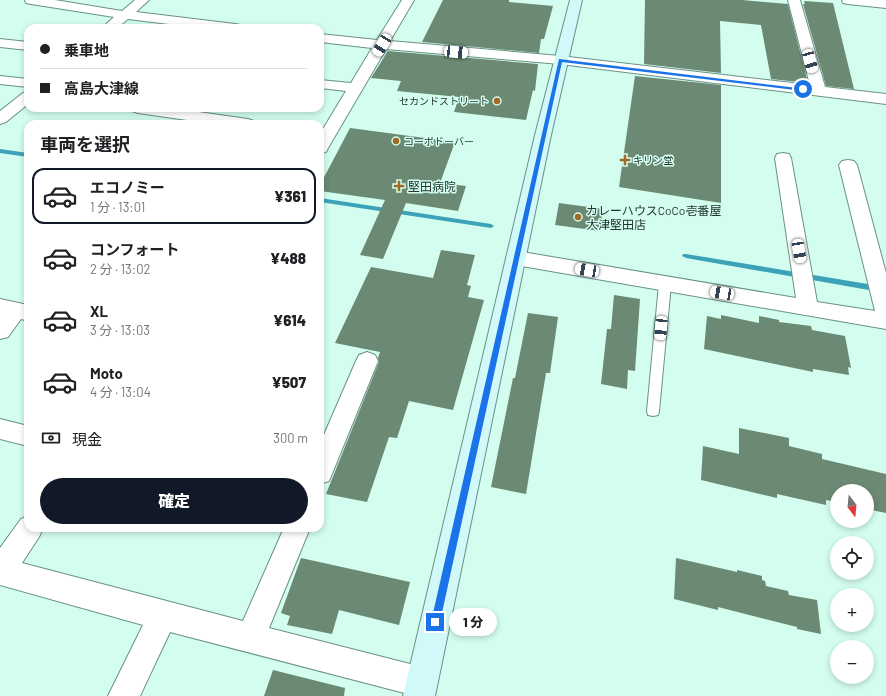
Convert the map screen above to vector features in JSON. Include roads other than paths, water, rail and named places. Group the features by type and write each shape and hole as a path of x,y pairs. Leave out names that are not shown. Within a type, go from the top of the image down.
{"main road":[{"path":"420,689 560,60 576,0"}],"street":[{"path":"31,0 125,15 201,24"},
{"path":"114,24 143,0"},
{"path":"324,136 356,88 408,0"},
{"path":"794,0 819,91"},
{"path":"848,0 886,4"},
{"path":"324,38 382,45 560,60 886,99"},
{"path":"0,43 24,46"},
{"path":"0,80 24,83"},
{"path":"324,84 356,88"},
{"path":"0,119 24,99"},
{"path":"166,112 220,120"},
{"path":"783,158 808,308"},
{"path":"848,165 884,306"},
{"path":"516,258 886,321"},
{"path":"0,331 15,310"},
{"path":"324,463 367,361"},
{"path":"0,428 24,435"},
{"path":"27,532 0,571 250,639 420,689"},
{"path":"250,639 295,532"},
{"path":"124,696 163,616"}],"lane":[{"path":"653,411 665,284"}],"waterway":[{"path":"0,151 24,154"},
{"path":"324,201 491,226"},
{"path":"686,256 886,290"}],"place":[{"name":"セカンドストリート","path":"497,101"},
{"name":"コーポドーバー","path":"396,141"},
{"name":"キリン堂","path":"625,160"},
{"name":"堅田病院","path":"399,186"},
{"name":"カレーハウスCoCo壱番屋 大津堅田店","path":"578,217"}]}
